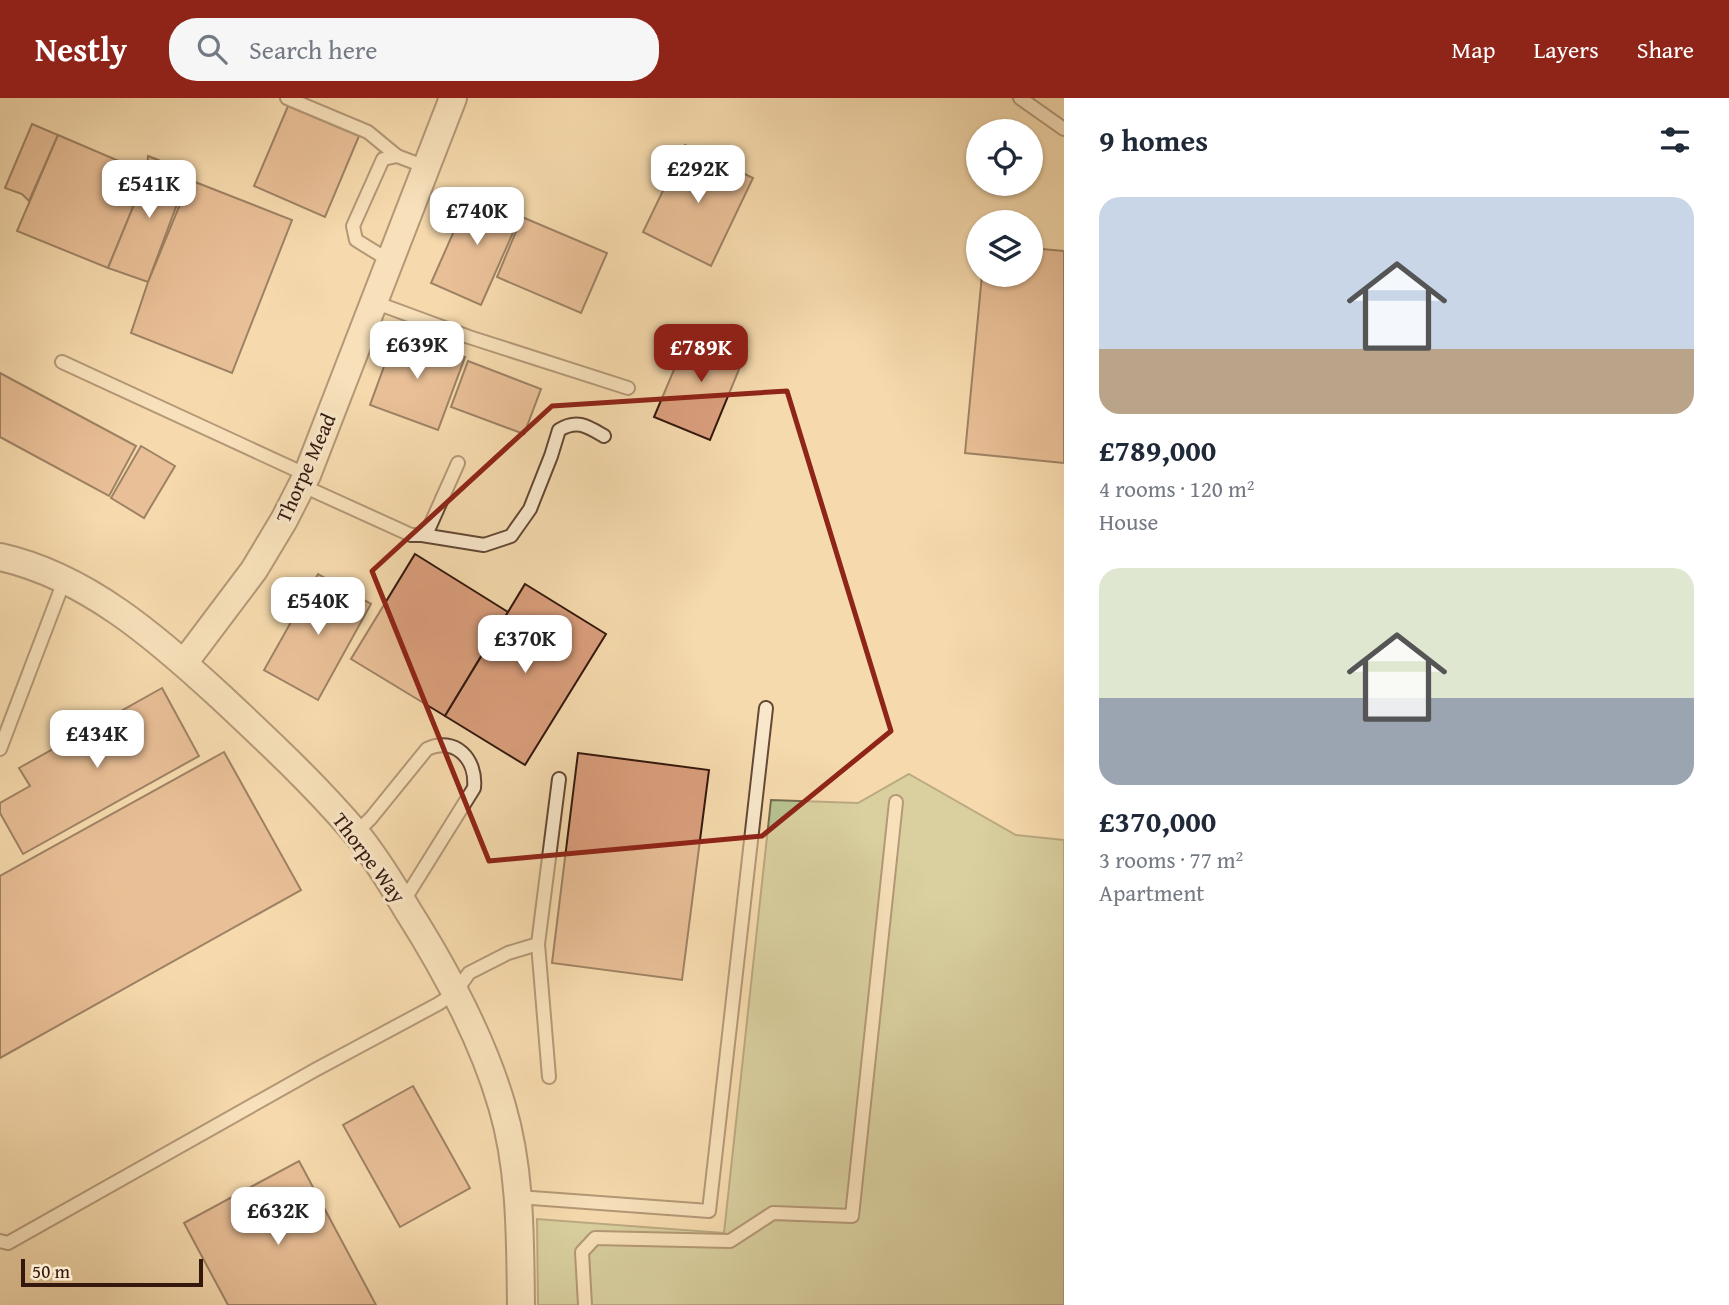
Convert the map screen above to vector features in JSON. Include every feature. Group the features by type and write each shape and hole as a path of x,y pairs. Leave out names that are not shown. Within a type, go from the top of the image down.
{"street":[{"name":"Thorpe Mead","path":"184,663 254,570 304,480 453,98"},
{"name":"Thorpe Way","path":"0,557 38,568 107,605 138,626 184,663 289,762 356,833 403,902 455,993 483,1053 502,1106 514,1158 519,1197 521,1305"}],"lane":[{"path":"287,98 368,132 397,156 426,167"},
{"path":"1020,98 1064,129"},
{"path":"390,261 356,240 353,226 383,159 397,156"},
{"path":"374,302 469,337 628,388"},
{"path":"62,362 411,535 484,545 511,536 530,509 559,430 568,424 581,423 604,436"},
{"path":"422,535 429,528 458,463"},
{"path":"0,749 64,581"},
{"path":"519,1197 709,1211 765,708"},
{"path":"356,833 427,750 440,743 454,746 470,763 476,774 474,788 403,902"},
{"path":"549,1077 538,944 559,779"},
{"path":"585,1305 582,1252 595,1238 730,1241 773,1213 852,1216 896,802"},
{"path":"0,1241 8,1243 455,993 469,973 509,953 538,944"}],"highlighted area":[{"path":"787,391 891,731 762,836 489,861 372,571 552,406"}],"green space":[{"path":"909,774 1016,835 1064,840 1064,1305 538,1305 537,1219 724,1233 771,800 858,803"}],"building":[{"path":"288,106 359,136 325,217 254,186"},
{"path":"32,124 58,135 29,201 22,194 5,188"},
{"path":"58,135 147,173 108,268 17,231"},
{"path":"685,145 753,178 711,266 643,232"},
{"path":"148,156 189,172 148,282 108,268 147,173"},
{"path":"190,180 292,220 232,373 131,333 148,282"},
{"path":"473,188 523,210 481,305 431,283"},
{"path":"522,217 607,253 581,313 497,277"},
{"path":"1043,249 1064,251 1064,463 965,453 981,287 1043,287"},
{"path":"692,327 747,350 710,440 654,417"},
{"path":"397,331 465,357 438,430 370,405"},
{"path":"468,361 541,389 524,434 451,407"},
{"path":"0,373 136,446 109,496 0,437"},
{"path":"141,446 175,466 144,518 111,498"},
{"path":"415,554 508,612 445,716 351,659"},
{"path":"318,574 371,604 318,700 264,670"},
{"path":"525,584 606,634 525,765 445,716"},
{"path":"162,688 199,756 23,854 0,813 0,803 30,786 19,768"},
{"path":"224,752 301,890 0,1058 0,876"},
{"path":"578,753 709,770 682,980 552,963"},
{"path":"413,1086 470,1188 400,1227 343,1125"},
{"path":"299,1161 376,1305 228,1305 184,1223"}]}
